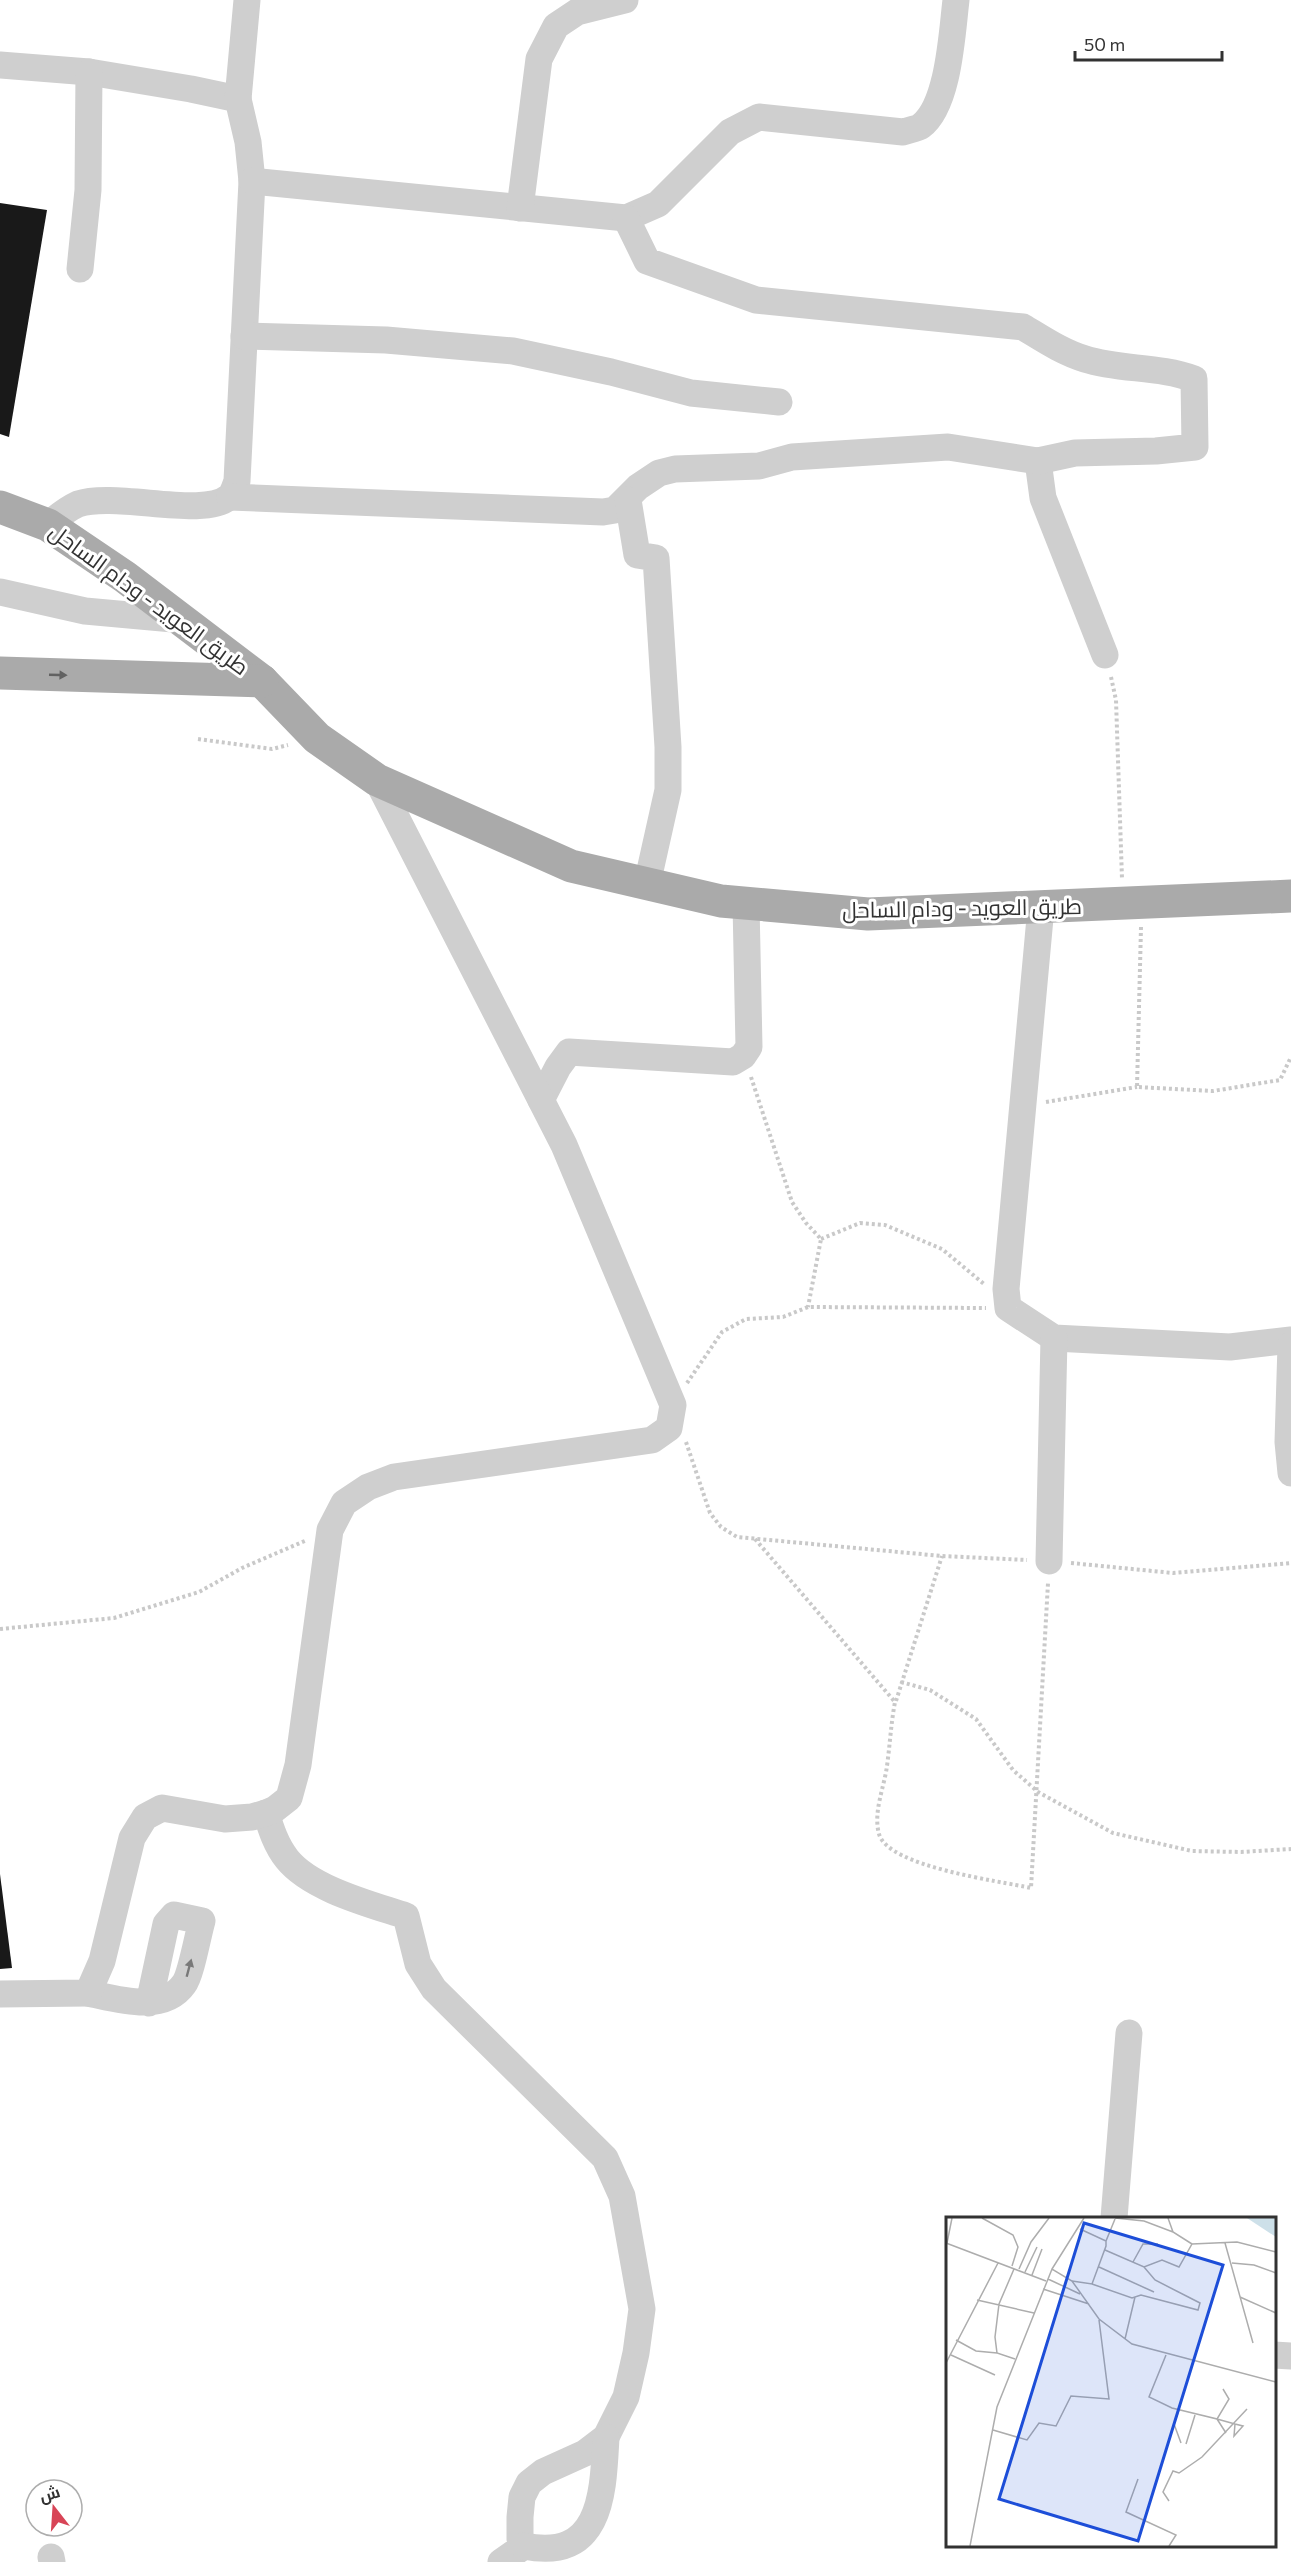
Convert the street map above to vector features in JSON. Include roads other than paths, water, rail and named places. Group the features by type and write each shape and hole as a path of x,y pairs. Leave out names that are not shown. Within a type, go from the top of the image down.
{"main road":[{"name":"طريق العويد - ودام الساحل","path":"0,507 48,525 125,577 262,681 317,738 377,780 571,866 721,901 868,914 1291,896"},
{"name":"طريق العويد - ودام الساحل","path":"0,673 262,681"}],"street":[{"path":"230,497 237,481 252,181 248,142 238,99 247,0"},
{"path":"520,208 539,59 556,26 577,12 626,0"},
{"path":"252,181 626,218 658,204 730,132 759,117 903,132 921,126 933,111 946,78 956,0"},
{"path":"0,65 89,72 191,88 238,99"},
{"path":"80,269 88,190 89,72"},
{"path":"48,525 60,514 79,504 100,500 213,506 230,497 603,512 615,510 628,500 638,487 659,473 675,469 759,466 792,457 948,447 1038,462 1075,453 1156,451 1195,447 1194,379 1178,373 1086,360 1053,346 1023,327 756,300 647,261 626,218"},
{"path":"244,336 386,340 513,351 611,372 691,393 779,402"},
{"path":"1038,462 1043,498 1105,655"},
{"path":"628,500 637,555 656,558 668,747 668,790 647,884"},
{"path":"0,592 85,611 184,620"},
{"path":"88,1993 102,1961 132,1838 145,1817 162,1808 225,1819 252,1817 275,1809 289,1798 298,1765 330,1530 344,1503 368,1487 394,1477 652,1440 669,1428 673,1405 564,1145 377,780"},
{"path":"541,1100 558,1066 569,1052 733,1062 743,1056 749,1047 746,904"},
{"path":"1041,907 1006,1289 1008,1308 1054,1338 1230,1347 1291,1340"},
{"path":"1049,1561 1054,1338"},
{"path":"1291,1345 1288,1442 1291,1473"},
{"path":"266,1813 274,1838 288,1860 324,1887 406,1917 418,1964 434,1989 605,2158 622,2196 642,2309 636,2353 626,2397 606,2437 604,2476 597,2512 592,2529 574,2550 549,2553 524,2546 520,2539 520,2517 522,2497 530,2483 543,2472 585,2453 606,2437"},
{"path":"0,1994 88,1993 134,2003 148,2003"},
{"path":"1114,2217 1129,2033"},
{"path":"1276,2355 1291,2356"},
{"path":"501,2562 524,2546"}]}
